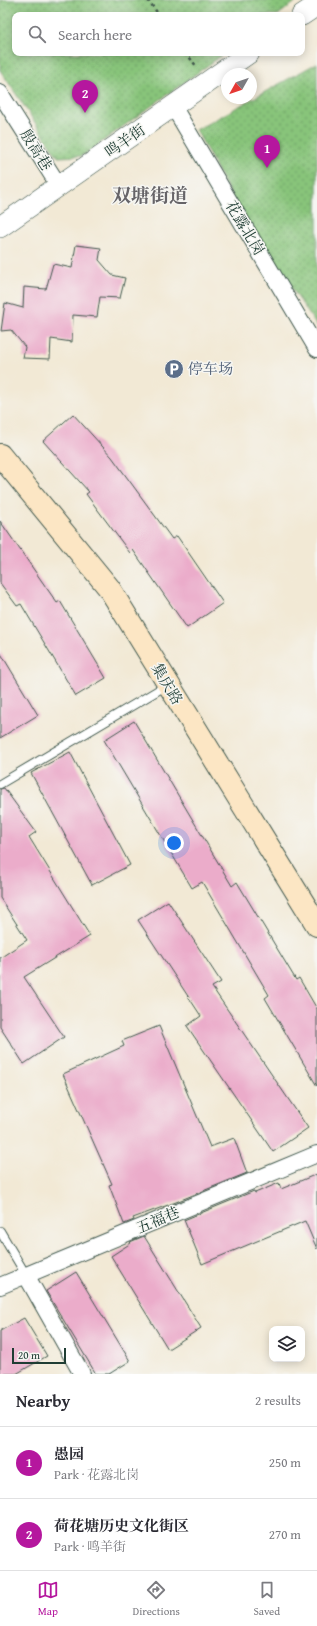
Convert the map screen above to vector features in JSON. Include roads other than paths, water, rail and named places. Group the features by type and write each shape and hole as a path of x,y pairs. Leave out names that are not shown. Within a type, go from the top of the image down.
{"main road":[{"name":"集庆路","path":"0,454 109,588 167,685 317,925"}],"street":[{"path":"305,14 317,5"},
{"name":"鸣羊街","path":"0,227 245,56"},
{"name":"殷高巷","path":"0,93 60,186"},
{"name":"花露北岗","path":"173,106 317,349"},
{"name":"五福巷","path":"0,1286 317,1154"},
{"path":"26,1275 82,1374"}],"lane":[{"path":"0,784 167,685"},
{"path":"0,1231 26,1275"}],"place":[{"name":"荷花塘历史文化街区","path":"85,113"},
{"name":"愚园","path":"267,168"},
{"name":"停车场","path":"174,369"}],"district":[{"name":"双塘街道","path":"150,195"}]}
